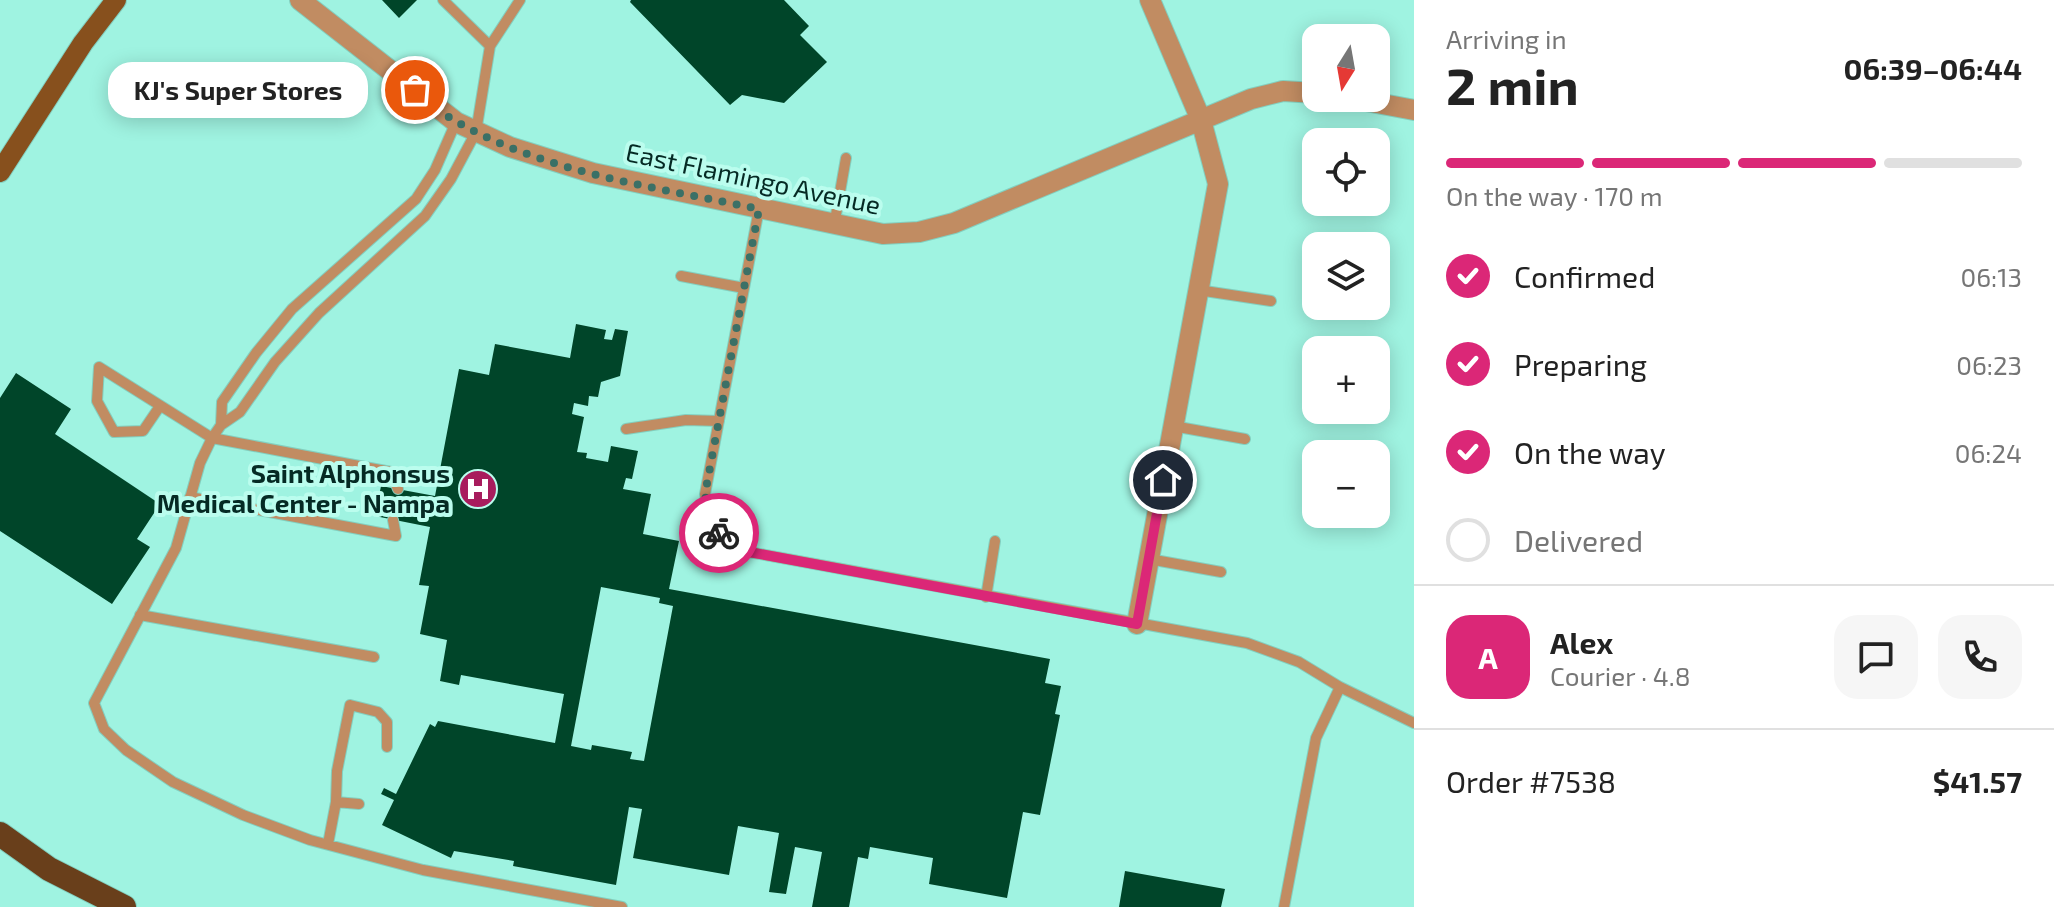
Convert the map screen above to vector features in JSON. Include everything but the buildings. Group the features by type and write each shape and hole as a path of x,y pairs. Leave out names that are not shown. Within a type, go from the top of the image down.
{"highway":[{"path":"0,834 49,869 124,907"}],"main road":[{"path":"0,172 83,43 116,0"}],"street":[{"name":"East Flamingo Avenue","path":"300,0 456,122 510,147 593,173 883,234 919,232 954,223 1251,99 1283,91 1302,92"},
{"path":"1137,624 1218,184 1201,120 1150,0"},
{"path":"1390,106 1414,110"}],"lane":[{"path":"443,0 490,46"},
{"path":"520,0 490,46 476,132 451,179 425,216 319,313 275,362 240,412 221,425 212,438 200,463 176,548 94,703 104,729 126,750 173,782 243,815 328,844 423,870 622,907"},
{"path":"221,425 222,402 256,353 292,309 416,199 435,170 456,122"},
{"path":"834,226 846,158"},
{"path":"759,209 705,494 709,519 724,539 749,552 1247,643 1299,662 1340,687 1414,723"},
{"path":"681,276 744,288"},
{"path":"1198,290 1271,301"},
{"path":"160,406 143,431 114,432 97,401 99,367 212,438 391,472 398,489"},
{"path":"626,429 686,420 719,421"},
{"path":"1173,426 1245,439"},
{"path":"190,497 396,536 393,520"},
{"path":"986,597 995,541"},
{"path":"1149,559 1221,572"},
{"path":"140,615 374,657"},
{"path":"1284,907 1316,738 1340,687"},
{"path":"328,844 336,802 337,771 350,705 378,712 387,722 387,747"},
{"path":"336,802 359,804"}],"way so far":[{"path":"415,90 456,122 510,147 593,173 759,209 705,494 709,519 719,533"}],"place":[{"name":"KJ's Super Stores","path":"415,90"},
{"name":"Saint Alphonsus Medical Center - Nampa","path":"478,489"}],"route":[{"path":"719,533 749,552 1137,624 1163,480"}]}
